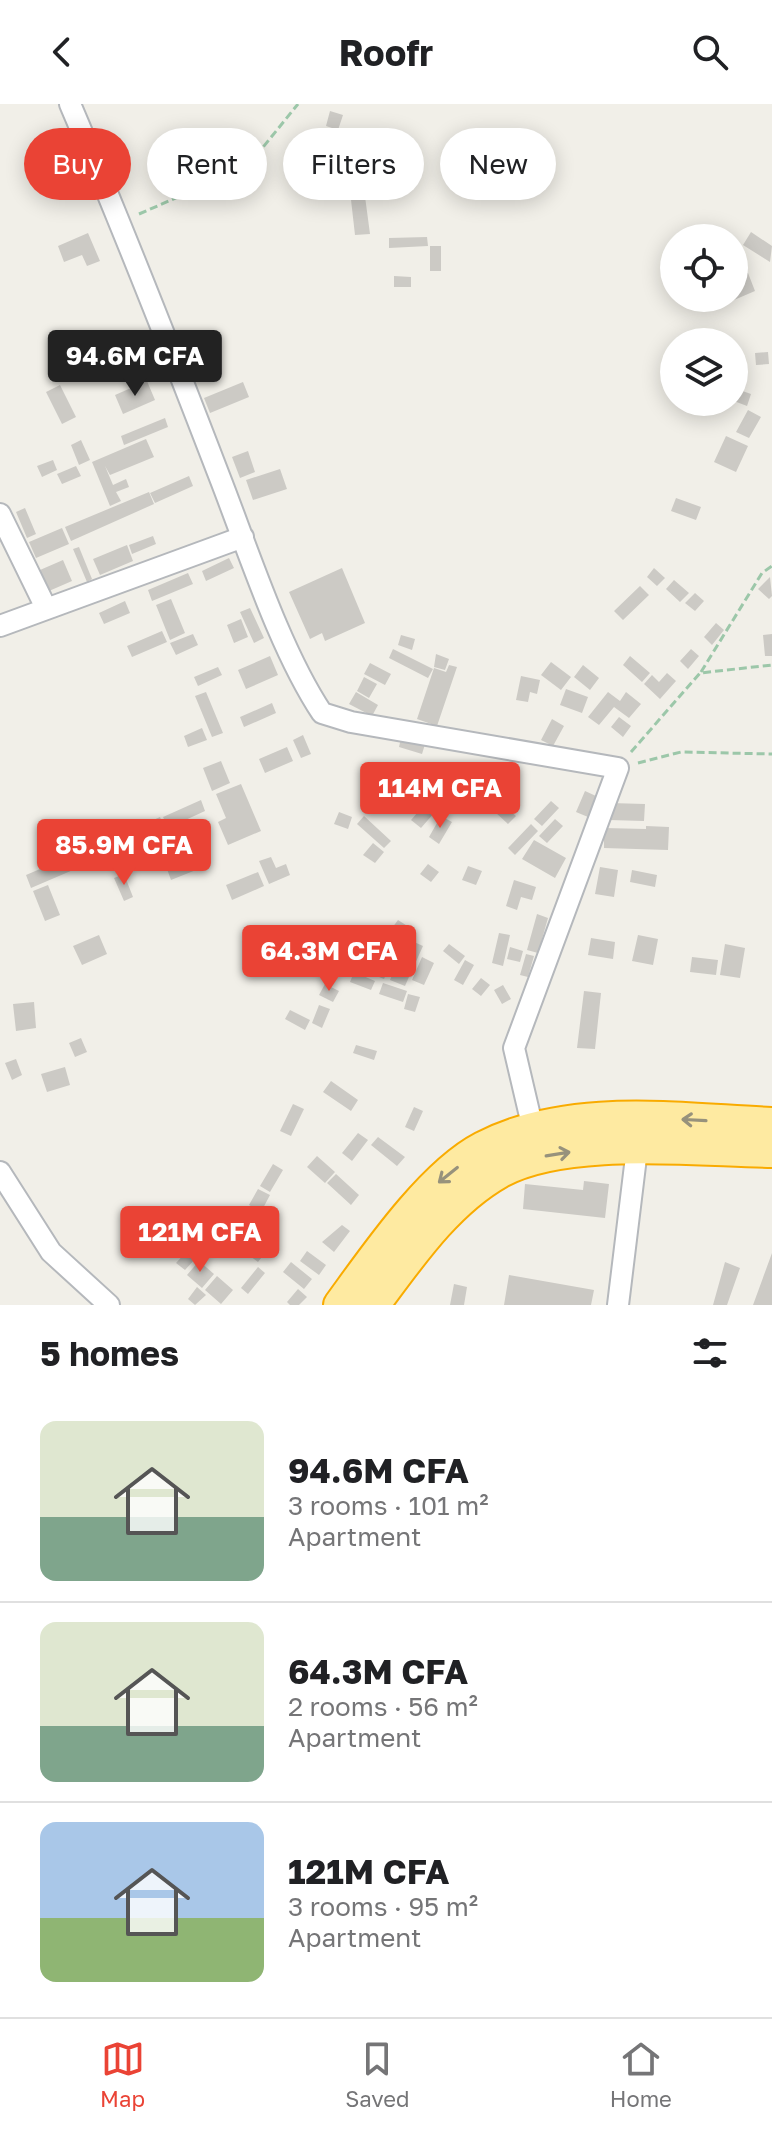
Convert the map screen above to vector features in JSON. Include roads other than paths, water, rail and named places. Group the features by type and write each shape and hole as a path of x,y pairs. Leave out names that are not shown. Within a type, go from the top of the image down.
{"highway":[{"path":"340,1305 431,1190 482,1148 533,1129 564,1122 639,1118 772,1124"},
{"path":"373,1305 416,1249 454,1207 500,1172 541,1157 583,1151 772,1151"}],"street":[{"path":"70,104 121,222 243,537 306,689 322,713 351,722 618,768 514,1048 533,1129"},
{"path":"0,514 46,608"},
{"path":"0,626 243,537"},
{"path":"618,1305 637,1149"},
{"path":"0,1172 51,1252 109,1305"}]}
